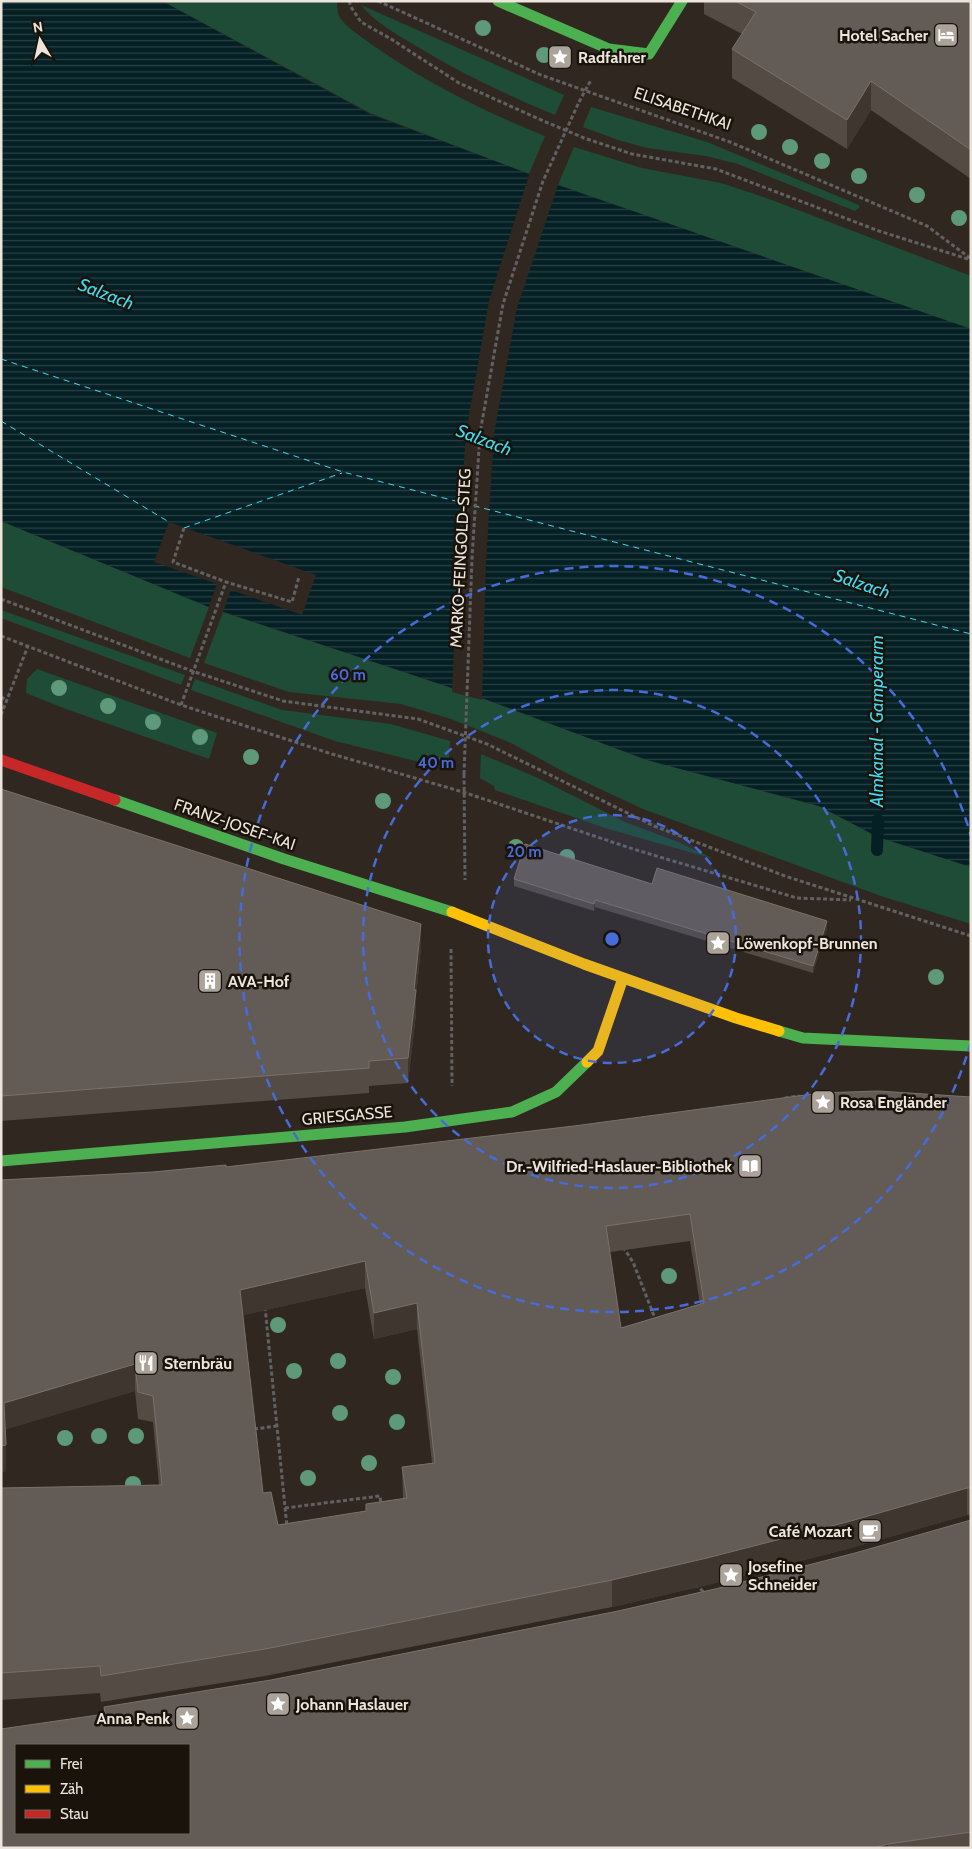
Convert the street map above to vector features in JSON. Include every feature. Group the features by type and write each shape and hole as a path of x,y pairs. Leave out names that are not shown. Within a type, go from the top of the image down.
{"street":[{"path":"498,1 609,49 649,54 682,1"},
{"name":"FRANZ-JOSEF-KAI","path":"1,760 284,859 458,914 623,978 736,1018 803,1038 971,1046"},
{"name":"GRIESGASSE","path":"1,1161 405,1127 512,1112 556,1092 598,1051 623,978"}],"path":[{"path":"350,1 351,7 360,22 391,39 459,83 584,138 632,154 716,169 879,231 971,259"},
{"name":"ELISABETHKAI","path":"378,1 541,75 730,142 927,226 971,259"},
{"name":"MARKO-FEINGOLD-STEG","path":"465,885 463,792 472,558 480,433 502,304 543,182 578,102"},
{"path":"184,528 173,562 226,582 292,602 299,577"},
{"path":"181,705 226,582"},
{"path":"1,599 192,671 283,701 418,719 487,744 654,826 785,876 971,936"},
{"path":"1,636 181,705 332,754 463,792 633,849 797,898 855,900"},
{"path":"1,715 28,646"},
{"path":"1,698 7,700"},
{"path":"451,946 452,1088"},
{"path":"778,1099 798,1096 798,1105"},
{"path":"620,1241 634,1262 658,1326"},
{"path":"264,1298 288,1534"},
{"path":"253,1429 277,1426"},
{"path":"285,1508 380,1496 381,1506"},
{"path":"692,1579 711,1600"}],"green space":[{"path":"162,1 337,1 338,14 344,23 385,54 452,93 498,116 545,136 529,174 370,113"},
{"path":"361,5 564,95 555,115 447,64 385,27"},
{"path":"591,107 707,142 859,205 859,208 855,211 738,164 706,156 647,148 583,127"},
{"path":"574,147 642,168 721,183 769,199 971,276 971,329 558,185"},
{"path":"1,521 209,607 190,658 1,587"},
{"path":"1,610 185,675 181,685 1,618"},
{"path":"223,612 482,698 647,760 819,806 878,837 971,867 971,924 881,896 643,809 568,774 511,743 451,719 401,704 289,692 204,663"},
{"path":"37,669 217,733 209,759 26,693 27,679"},
{"path":"195,679 282,710 391,724 450,741 448,769 335,741 191,690"},
{"path":"481,754 538,778 625,822 678,842 714,859 608,829 495,790 494,786 480,778"}],"water":[{"name":"Salzach","path":"1,1 162,1 370,114 558,185 971,329 971,867 878,837 819,806 647,760 482,698 209,607 1,521"}],"pier":[{"path":"530,172 559,182 517,308 494,434 486,562 482,700 452,692 466,432 489,301"},
{"path":"169,522 316,575 302,615 231,590 222,614 208,609 217,584 154,562"}],"building":[{"path":"735,1 971,1 971,150 871,81 847,120 732,49 756,12"},
{"name":"AVA-Hof","path":"1,789 421,924 408,1058 369,1061 369,1068 1,1096"},
{"path":"525,844 652,884 657,868 827,921 813,966 595,900 594,904 514,879"},
{"path":"878,1091 971,1097 971,1488 707,1558 612,1580 265,1649 101,1676 100,1666 1,1673 1,1488 162,1485 153,1396 138,1392 135,1364 4,1403 6,1445 1,1446 1,1180 153,1172 226,1165 226,1167 574,1126 820,1093","holes":["690,1214 704,1303 621,1328 606,1226","365,1261 374,1313 417,1303 435,1463 402,1467 407,1498 366,1504 366,1511 278,1525 271,1492 263,1493 240,1290"]},
{"path":"971,1520 971,1832 888,1844 874,1848 1,1848 1,1729 105,1714 104,1707 271,1680 618,1611 715,1589 855,1553"}],"waterway":[{"name":"Almkanal - Gamperarm","path":"877,850 878,820"}],"ferry route":[{"path":"1,359 343,472 971,634"},
{"path":"1,421 169,522"},
{"path":"184,528 342,473"}],"traffic: fast":[{"path":"498,1 609,49 649,54 682,1"},
{"path":"115,800 284,859 452,912"},
{"path":"779,1031 803,1038 971,1046"},
{"path":"1,1161 405,1127 512,1112 556,1092 587,1062"}],"traffic: slow":[{"path":"452,912 584,964 736,1018 779,1031"},
{"path":"587,1062 598,1051 623,978"}],"traffic: jam":[{"path":"1,760 115,800"}],"place":[{"name":"Hotel Sacher","path":"946,35"},
{"name":"Radfahrer","path":"560,57"},
{"name":"Löwenkopf-Brunnen","path":"718,943"},
{"name":"AVA-Hof","path":"210,981"},
{"name":"Rosa Engländer","path":"823,1102"},
{"name":"Dr.-Wilfried-Haslauer-Bibliothek","path":"750,1166"},
{"name":"Sternbräu","path":"146,1363"},
{"name":"Café Mozart","path":"870,1531"},
{"name":"Josefine Schneider","path":"731,1575"},
{"name":"Johann Haslauer","path":"278,1704"},
{"name":"Anna Penk","path":"187,1718"}]}
